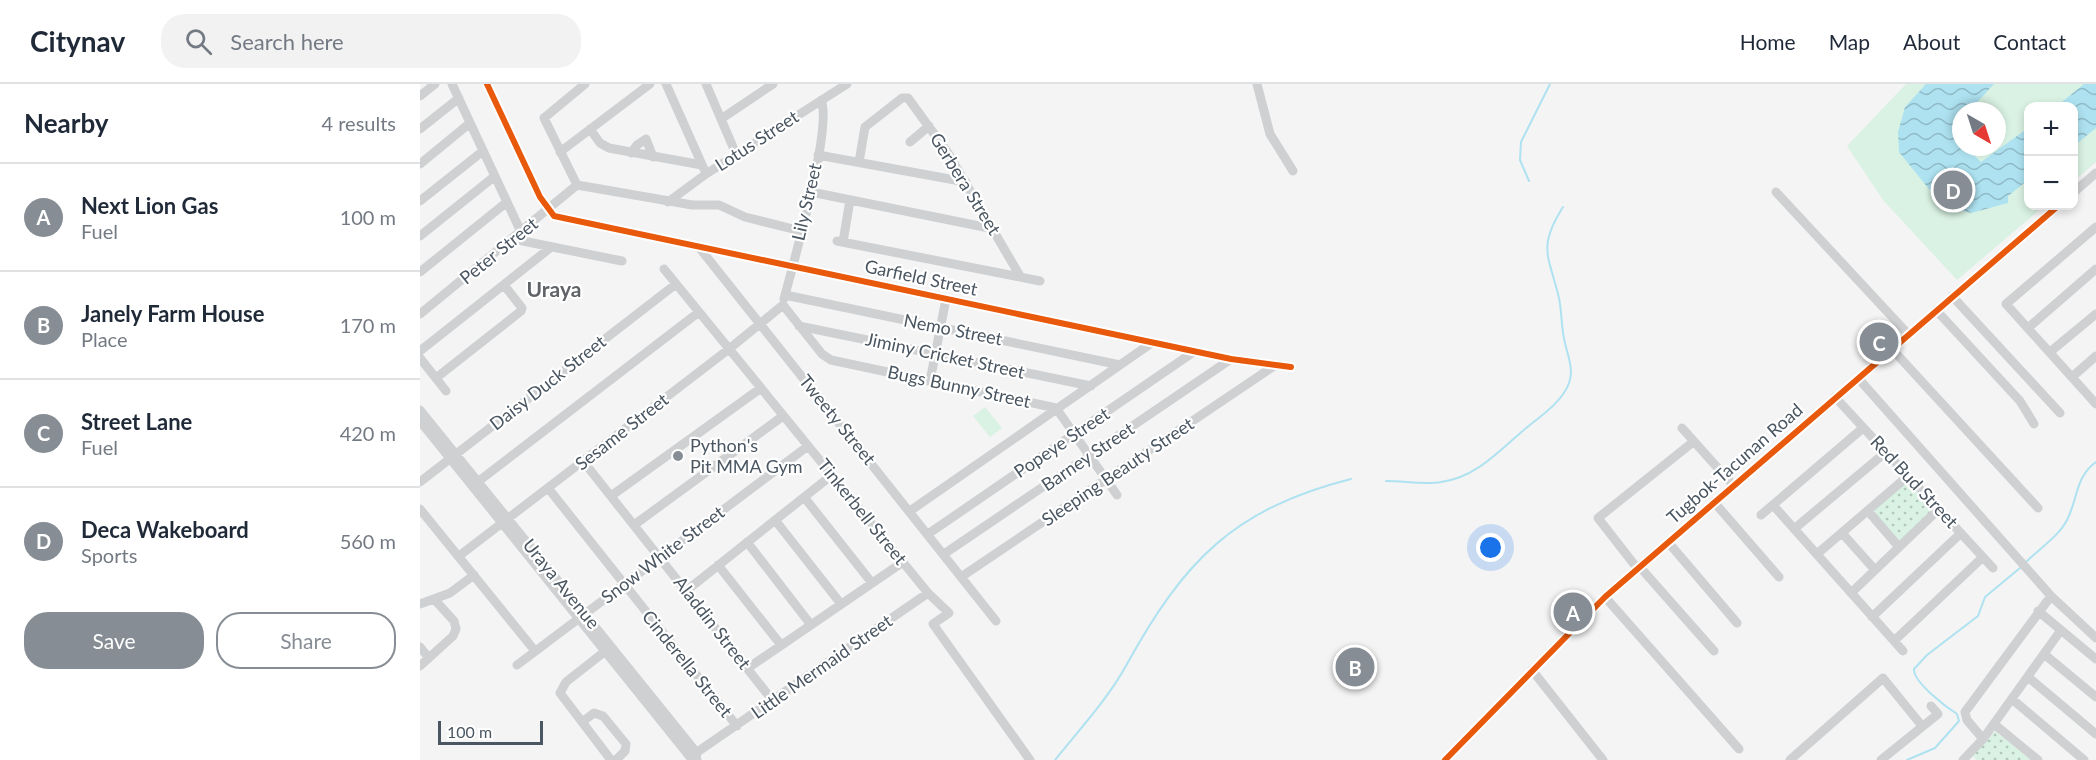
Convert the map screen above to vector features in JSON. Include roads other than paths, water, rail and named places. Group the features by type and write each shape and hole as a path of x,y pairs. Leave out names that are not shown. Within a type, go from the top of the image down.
{"street":[{"path":"420,96 435,84"},
{"path":"452,84 521,232"},
{"path":"487,84 548,211"},
{"path":"585,84 544,116 577,185 668,202 719,205 745,217 801,231"},
{"path":"560,152 650,84"},
{"path":"666,84 704,169"},
{"path":"706,84 736,154"},
{"path":"722,119 773,84"},
{"name":"Lotus Street","path":"668,202 704,169 736,154 847,84"},
{"path":"1257,84 1270,134 1293,171"},
{"name":"Gerbera Street","path":"859,162 866,127 904,97 910,100 966,182 1020,276"},
{"path":"420,129 459,99"},
{"name":"Lily Street","path":"784,300 818,155 825,114 821,100"},
{"path":"420,164 470,123"},
{"path":"910,142 929,126"},
{"path":"590,129 605,146 704,169"},
{"path":"631,153 647,135 653,157"},
{"path":"420,201 483,151"},
{"path":"818,155 966,182"},
{"path":"2078,188 2096,173"},
{"path":"420,236 495,176"},
{"name":"Peter Street","path":"420,314 577,185"},
{"path":"810,192 994,229"},
{"path":"1776,192 1908,334"},
{"path":"850,200 840,242 1040,281"},
{"path":"420,272 507,202"},
{"name":"Tugbok-Tacunan Road","path":"1445,760 1605,597 1638,567 2053,210"},
{"name":"Garfield Street","path":"548,211 567,219 792,267 1195,351 1291,368"},
{"path":"2095,402 2006,304 2096,227"},
{"path":"513,239 622,261"},
{"name":"Tweety Street","path":"698,246 996,621"},
{"path":"420,351 550,248"},
{"name":"Tinkerbell Street","path":"664,269 928,593 949,613 933,624 1030,760"},
{"path":"2028,328 2096,269"},
{"name":"Daisy Duck Street","path":"420,482 676,284"},
{"path":"436,378 521,311 522,308 504,285"},
{"path":"1952,296 2060,413"},
{"path":"930,381 946,299"},
{"name":"Sesame Street","path":"459,556 729,349 760,324 784,300"},
{"name":"Bugs Bunny Street","path":"784,300 799,326 828,359 1045,404 1058,410"},
{"name":"Nemo Street","path":"784,300 940,328 1120,365"},
{"path":"1936,310 2020,401 2034,424"},
{"name":"Daisy Duck Street","path":"475,484 699,312"},
{"path":"2050,352 2096,314"},
{"name":"Jiminy Cricket Street","path":"799,326 1091,386"},
{"name":"Popeye Street","path":"910,511 1153,342"},
{"path":"1891,348 2038,508"},
{"name":"Popeye Street","path":"928,534 1195,351"},
{"path":"2072,377 2096,356"},
{"path":"420,358 447,391"},
{"name":"Barney Street","path":"944,554 1231,358"},
{"name":"Sleeping Beauty Street","path":"961,577 1274,366"},
{"path":"1858,378 2051,596 2094,634"},
{"path":"611,496 761,388"},
{"name":"Red Bud Street","path":"1835,397 1993,568"},
{"path":"1058,410 1116,495"},
{"name":"Uraya Avenue","path":"421,414 693,758"},
{"path":"634,525 783,416"},
{"path":"1682,428 1733,485"},
{"path":"1761,514 1863,428"},
{"path":"1693,442 1598,518 1638,567 1714,651"},
{"name":"Snow White Street","path":"517,665 808,446"},
{"path":"1794,529 1886,452"},
{"name":"Aladdin Street","path":"583,461 773,701"},
{"path":"686,591 832,475"},
{"path":"1817,554 1908,476"},
{"name":"Cinderella Street","path":"548,488 737,726"},
{"path":"804,497 872,582"},
{"path":"1714,502 1779,577"},
{"path":"1773,505 1903,651"},
{"path":"420,509 535,651"},
{"path":"1851,593 1939,509"},
{"path":"1868,511 1899,547"},
{"path":"775,520 841,604"},
{"path":"1842,533 1875,570"},
{"path":"1872,617 1961,533"},
{"path":"747,542 811,625"},
{"path":"1668,542 1737,623"},
{"path":"1894,641 1983,557"},
{"path":"748,668 903,562"},
{"path":"718,565 781,645"},
{"path":"420,604 450,592 474,575"},
{"name":"Little Mermaid Street","path":"693,758 928,593"},
{"path":"1983,738 1967,720 1965,712 2051,596"},
{"path":"1605,597 1739,749"},
{"path":"420,666 456,629 454,621 434,598"},
{"path":"2038,611 2096,660"},
{"path":"1967,758 2061,630"},
{"path":"420,648 429,658"},
{"path":"608,649 560,689 563,699 611,760"},
{"path":"2044,654 2096,697"},
{"path":"1534,668 1603,760"},
{"path":"2028,677 2096,734"},
{"path":"1790,760 1883,678 1922,726"},
{"path":"2012,699 2084,760"},
{"path":"582,722 597,712 599,702"},
{"path":"1881,760 1938,714 1931,706"},
{"path":"597,712 624,740 627,747"},
{"path":"1994,724 2038,760"},
{"path":"627,747 638,749"},
{"path":"616,760 627,747"}],"water":[{"path":"1926,84 1994,84 1977,102 1952,102 1952,156 1975,156 1981,162 1989,156 2006,156 2006,144 2024,131 2024,183 2008,196 2008,203 1971,213 1941,204 1899,152 1898,132 1905,107"},
{"path":"2084,84 2096,84 2096,128 2078,143 2078,102 2062,102"}],"waterway":[{"path":"1529,181 1520,160 1521,142 1550,84"},
{"path":"1386,481 1434,483 1453,480 1473,471 1492,458 1546,412 1565,391 1569,383 1571,368 1559,298 1548,252 1550,233 1563,207"},
{"path":"2027,561 2063,526 2071,512 2080,481 2096,462"},
{"path":"1055,760 1111,690 1169,596 1216,544 1243,524 1274,506 1310,491 1351,479"},
{"path":"1907,760 1935,748 1959,721 1957,714 1924,687 1914,669 1927,655 1978,616 1985,597 2020,568"}],"place":[{"name":"Deca Wakeboard","path":"1953,190"},
{"name":"Street Lane","path":"1879,342"},
{"name":"Python's Pit MMA Gym","path":"678,456"},
{"name":"Next Lion Gas","path":"1573,612"},
{"name":"Janely Farm House","path":"1355,667"}],"district":[{"name":"Uraya","path":"554,290"}]}
